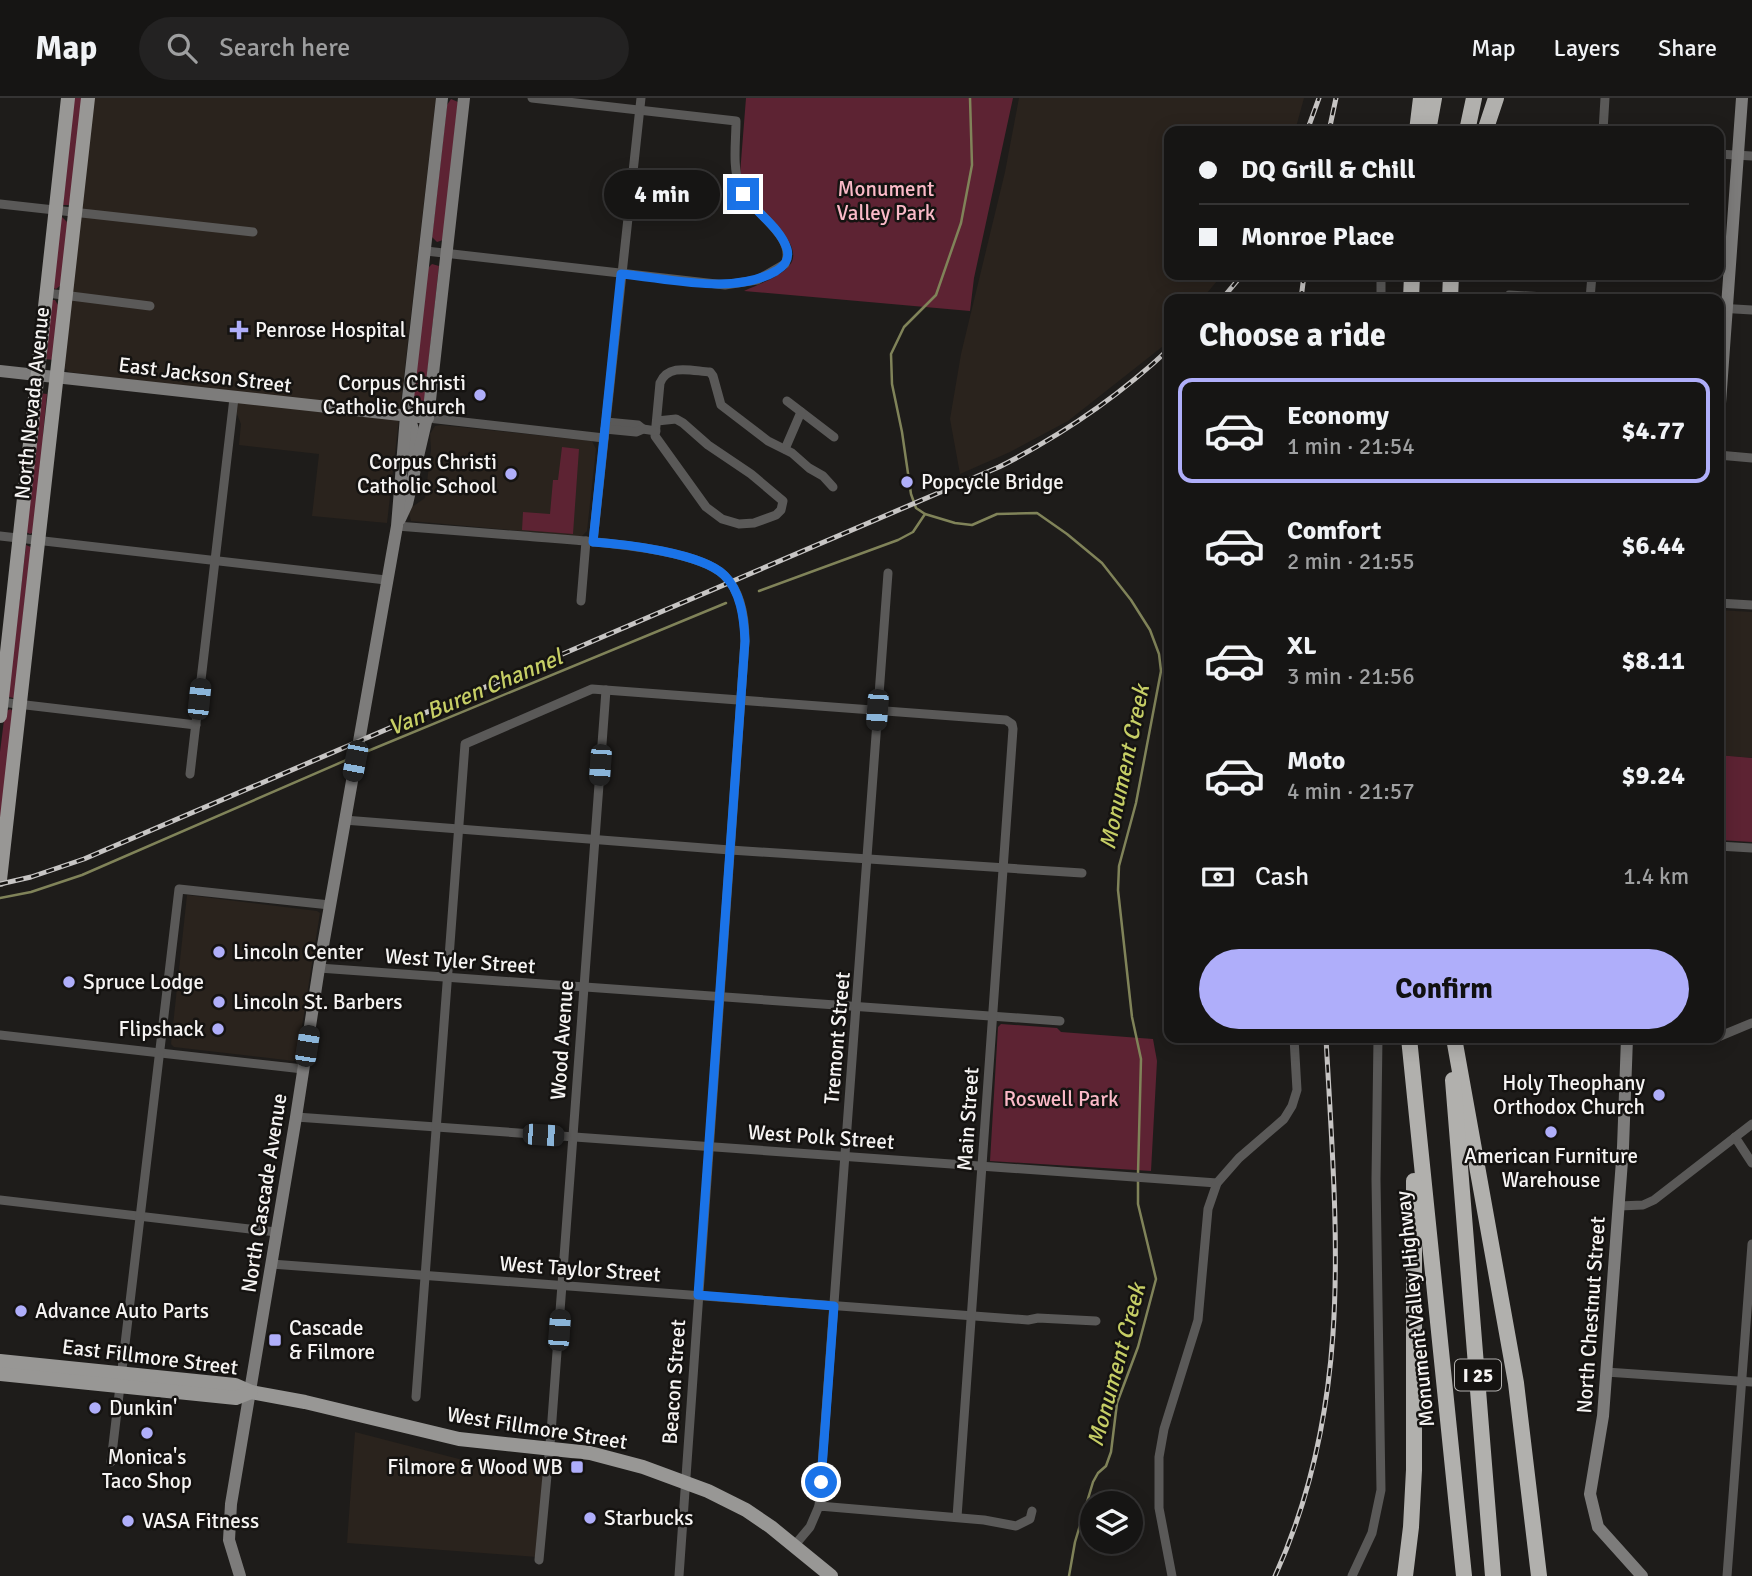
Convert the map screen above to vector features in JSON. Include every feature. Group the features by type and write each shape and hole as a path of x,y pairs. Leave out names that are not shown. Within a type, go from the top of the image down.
{"highway":[{"path":"1418,126 1421,98"},
{"path":"1429,126 1434,98"},
{"path":"1468,126 1474,98"},
{"path":"1487,126 1496,98"},
{"name":"Monument Valley Highway","path":"1410,1043 1464,1576"},
{"name":"I 25","path":"1449,1043 1493,1576"},
{"path":"1455,1043 1516,1383 1539,1576"},
{"path":"1405,1576 1414,1470 1416,1105"}],"main road":[{"name":"North Nevada Avenue","path":"1,707 68,98"},
{"name":"North Nevada Avenue","path":"0,880 88,98"},
{"name":"North Cascade Avenue","path":"240,1576 231,1548 229,1530 319,968 397,526 406,416 442,98"},
{"name":"North Cascade Avenue","path":"397,526 407,504 428,418 464,98"},
{"path":"1724,298 1742,98"},
{"name":"East Jackson Street","path":"0,371 428,418"},
{"path":"406,416 412,423 414,433 412,485"},
{"name":"North Chestnut Street","path":"1627,1043 1619,1206 1606,1371 1600,1441 1590,1489 1595,1521 1602,1534 1642,1576"},
{"name":"East Fillmore Street","path":"0,1361 122,1380"},
{"name":"East Fillmore Street","path":"0,1374 235,1385 251,1392"},
{"name":"West Fillmore Street","path":"251,1392 459,1439 590,1453 619,1460 685,1482 746,1510 831,1576"}],"street":[{"path":"426,251 737,285 757,280 785,264 788,254 783,240 748,201 740,186 736,168 736,121 532,98"},
{"path":"581,601 605,430 641,98"},
{"path":"1604,126 1605,98"},
{"path":"1724,154 1752,156"},
{"path":"0,204 253,232"},
{"path":"47,293 150,306"},
{"path":"1724,308 1752,310"},
{"path":"428,418 605,430 638,425 643,429 656,426 676,419 779,497 783,501 781,510 776,515 754,523 739,524 722,519 706,507 655,436 656,426 660,383 666,373 675,370 710,372 721,405 768,441 785,449 823,476 833,487"},
{"path":"190,774 234,398"},
{"path":"786,401 834,436"},
{"path":"785,449 801,412"},
{"path":"1724,456 1752,458"},
{"path":"397,526 589,541"},
{"path":"0,536 386,580"},
{"name":"Beacon Street","path":"589,541 663,551 718,569 734,589 743,618 745,641 679,1576"},
{"name":"Tremont Street","path":"819,1506 888,573"},
{"path":"1724,603 1752,605"},
{"path":"416,1397 465,744 592,689 877,710"},
{"name":"Wood Avenue","path":"539,1560 606,690"},
{"path":"1,707 20,704 196,725"},
{"name":"Main Street","path":"877,710 1006,720 1012,724 957,1517"},
{"path":"344,820 730,850 1082,873"},
{"path":"1724,846 1752,848"},
{"path":"111,1462 179,889 330,905"},
{"name":"West Tyler Street","path":"319,968 1059,1021"},
{"path":"1724,1034 1752,1023"},
{"path":"0,1035 303,1069"},
{"path":"1172,1576 1159,1508 1159,1457 1164,1429 1198,1320 1208,1209 1217,1183 1284,1119 1293,1106 1297,1090 1294,1043"},
{"path":"1352,1576 1372,1533 1381,1490 1376,1179 1378,1043"},
{"name":"West Polk Street","path":"296,1117 1217,1183"},
{"path":"1619,1206 1643,1205 1654,1200 1752,1124"},
{"path":"1735,1137 1752,1163"},
{"path":"0,1200 276,1232"},
{"path":"1727,1576 1752,1244"},
{"name":"West Taylor Street","path":"271,1264 971,1316 1097,1321"},
{"path":"810,1316 811,1304"},
{"path":"1606,1371 1752,1382"},
{"path":"794,1546 810,1527 819,1506 957,1517 1016,1526 1030,1519 1032,1511"}],"shaded area":[{"name":"Penrose Hospital","path":"94,98 436,98 387,523 312,516 319,454 239,445 241,424 237,414 238,393 69,372 64,368"},
{"path":"1019,98 1304,98 1296,126 1164,126 1164,280 1218,280 1206,294 1164,294 1164,345 1068,421 1010,452 960,474 950,419 961,354 1005,172"},
{"name":"Corpus Christi Catholic School","path":"435,426 592,441 596,449 587,531 582,536 576,536 411,521 409,513 412,507 425,498 431,450 430,434"},
{"path":"1724,610 1752,612 1752,758 1724,755"},
{"name":"Lincoln Center","path":"187,895 320,913 297,1058 294,1061 174,1047 171,1044"},
{"path":"355,1432 482,1465 543,1470 537,1557 347,1543"}],"green space":[{"path":"73,98 84,98 70,205 63,205"},
{"name":"Monument Valley Park","path":"746,98 1013,98 974,278 970,311 744,291 778,275 793,260 793,250 788,240 748,194 740,174"},
{"path":"451,99 458,102 443,240 437,242 432,237 447,105"},
{"path":"62,217 68,223 61,285 56,289 53,288 59,218"},
{"path":"432,264 439,266 424,403 417,404 413,399 428,268"},
{"path":"52,300 58,305 53,360 46,359"},
{"path":"39,393 47,394 44,457 34,532 30,534 26,532"},
{"path":"562,447 579,449 573,534 522,530 523,512 550,514 553,480 558,480"},
{"path":"26,545 31,547 14,698 8,697"},
{"path":"10,709 13,711 0,848 0,752 5,712"},
{"path":"1724,756 1752,758 1752,842 1724,840"},
{"name":"Roswell Park","path":"1001,1024 1153,1039 1157,1061 1151,1171 990,1161 998,1027"}],"waterway":[{"name":"Monument Creek","path":"970,98 972,165 961,223 936,295 904,327 891,354 892,384 911,494 916,508 925,514 972,525 997,514 1037,513 1102,563 1150,630 1159,654 1161,671 1136,803 1119,866 1118,890 1132,1017 1141,1059 1138,1174"},
{"name":"Van Buren Channel","path":"759,591 898,540 913,532 925,514"},
{"name":"Van Buren Channel","path":"363,753 726,603"},
{"name":"Van Buren Channel","path":"0,898 31,892 82,875 351,758"},
{"name":"Monument Creek","path":"1069,1576 1075,1542 1093,1482 1106,1466 1111,1452 1117,1403 1138,1347 1156,1279 1138,1204 1138,1181"}],"railway":[{"path":"1309,126 1319,98"},
{"path":"1330,126 1336,98"},
{"path":"1226,294 1238,280"},
{"path":"1302,294 1303,280"},
{"path":"0,884 31,877 84,859 999,467 1088,414 1164,353"},
{"path":"1275,1576 1301,1510 1318,1444 1329,1378 1335,1244 1326,1043"}],"place":[{"name":"Penrose Hospital","path":"239,330"},
{"name":"Corpus Christi Catholic Church","path":"480,395"},
{"name":"Corpus Christi Catholic School","path":"511,474"},
{"name":"Popcycle Bridge","path":"907,482"},
{"name":"Lincoln Center","path":"219,952"},
{"name":"Spruce Lodge","path":"69,982"},
{"name":"Lincoln St. Barbers","path":"219,1002"},
{"name":"Flipshack","path":"218,1029"},
{"name":"Holy Theophany Orthodox Church","path":"1659,1095"},
{"name":"American Furniture Warehouse","path":"1551,1132"},
{"name":"Advance Auto Parts","path":"21,1311"},
{"name":"Cascade & Filmore","path":"275,1340"},
{"name":"Dunkin'","path":"95,1408"},
{"name":"Monica's Taco Shop","path":"147,1433"},
{"name":"Filmore & Wood WB","path":"577,1467"},
{"name":"Starbucks","path":"590,1518"},
{"name":"VASA Fitness","path":"128,1521"}],"route":[{"path":"743,194 783,240 788,254 781,268 757,280 737,285 621,274 593,542 663,551 718,569 734,589 743,618 745,641 698,1295 834,1306 821,1482"}]}
